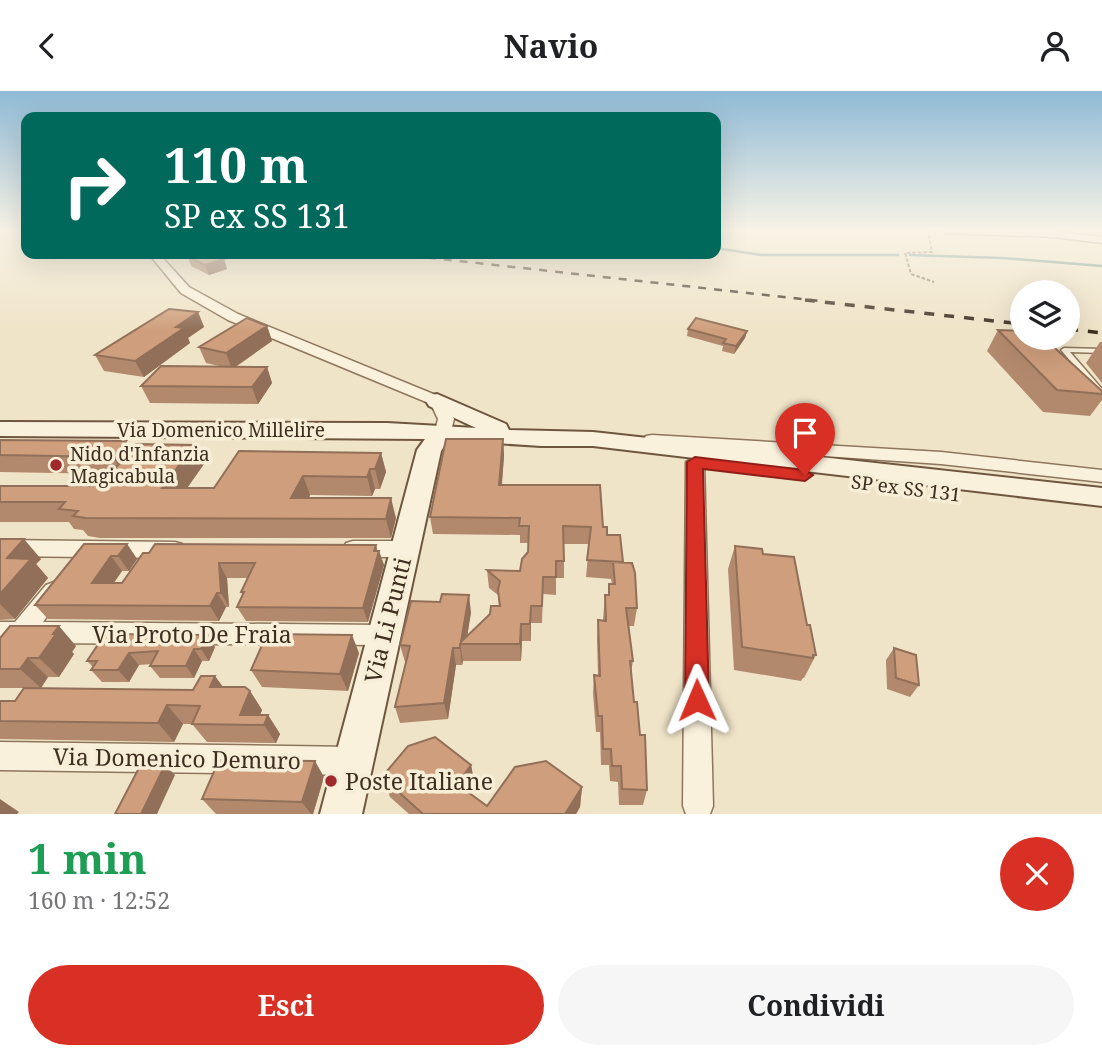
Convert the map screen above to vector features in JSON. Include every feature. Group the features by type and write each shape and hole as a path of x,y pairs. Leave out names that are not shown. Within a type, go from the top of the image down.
{"main road":[{"path":"372,430 400,423 433,399 511,437"},
{"name":"Via Domenico Millelire","path":"0,429 443,431 511,437"},
{"path":"300,430 404,443 421,448 427,460 461,443 511,437 551,440"},
{"name":"Via Li Punti","path":"341,814 429,450 443,431"},
{"name":"SP ex SS 131","path":"551,440 593,439 1102,497"},
{"name":"SP ex SS 131","path":"551,440 593,452 1102,512"}],"street":[{"path":"162,264 185,290 233,317 433,399 446,419 443,431"},
{"path":"647,445 650,440 891,454 1102,476"},
{"path":"695,462 698,806"},
{"path":"0,548 198,549"},
{"path":"338,549 405,549"},
{"path":"0,659 11,632 87,550"},
{"name":"Via Proto De Fraia","path":"11,632 383,635"},
{"name":"Via Domenico Demuro","path":"0,755 354,761"}],"lane":[{"path":"1102,351 1064,350 1102,394"}],"path":[{"path":"908,264 911,274 934,282"}],"building":[{"path":"169,309 198,312 176,327 184,328 135,361 95,355"},
{"path":"247,318 267,326 226,353 199,347"},
{"path":"696,318 747,331 736,346 723,343 726,339 688,329"},
{"path":"998,330 1010,330 1010,342"},
{"path":"1018,350 1057,350 1102,391 1102,394 1057,390"},
{"path":"161,366 267,367 252,387 141,386"},
{"path":"446,439 503,439 499,485 600,485 603,527 607,527 607,535 620,535 623,562 587,560 591,527 563,526 564,561 556,561 556,577 543,577 542,606 531,606 530,624 521,624 520,644 460,644 460,648 453,648 444,703 395,707 410,646 400,645 411,601 440,602 442,594 469,595 461,642 490,614 491,606 500,606 500,581 487,570 520,571 522,559 528,552 529,526 519,526 520,518 430,517"},
{"path":"0,440 126,441 113,457 0,455"},
{"path":"136,444 194,445 162,488 214,488 239,451 381,453 375,469 370,469 367,477 303,476 291,498 391,498 386,519 86,518 73,516 78,511 59,509 65,502 0,502 0,486 100,486"},
{"path":"0,539 24,539 7,558 31,559 0,594"},
{"path":"84,544 127,544 118,556 111,556 92,583 122,583 143,553 149,553 155,544 376,545 374,551 379,551 363,608 237,607 255,563 219,563 221,593 217,593 210,606 35,605"},
{"path":"735,546 762,549 763,554 794,557 807,625 810,625 816,655 813,655 813,658 742,647"},
{"path":"613,562 632,563 635,573 637,608 626,608 633,661 630,661 634,702 637,702 640,735 645,735 647,790 622,789 621,766 612,766 611,749 603,749 602,716 598,716 594,675 600,676 598,620 606,621 605,595 609,595 609,584 615,584"},
{"path":"10,626 59,626 39,658 28,658 20,669 0,669 0,638"},
{"path":"105,634 208,635 201,649 194,649 186,666 150,666 158,651 129,653 118,670 91,670 97,661 87,661"},
{"path":"267,634 352,635 340,674 251,670"},
{"path":"894,648 916,655 919,685 896,678"},
{"path":"201,676 215,676 210,687 245,687 250,691 240,715 268,715 264,725 192,724 200,706 167,705 158,723 0,721 0,701 15,701 24,688 193,690"},
{"path":"435,737 471,765 457,784 487,806 515,767 546,761 582,787 565,814 423,814 382,777 408,746"},
{"path":"219,760 315,761 302,802 202,799"},
{"path":"141,764 165,765 141,814 115,814"}],"waterway":[{"path":"1074,264 1102,266"}],"railway":[{"path":"484,264 820,301"},
{"path":"805,300 1010,323"},
{"path":"1080,330 1102,333"}],"place":[{"name":"Nido d'Infanzia Magicabula","path":"56,465"},
{"name":"Poste Italiane","path":"331,781"}],"route":[{"path":"697,700 695,462 805,475"}]}
